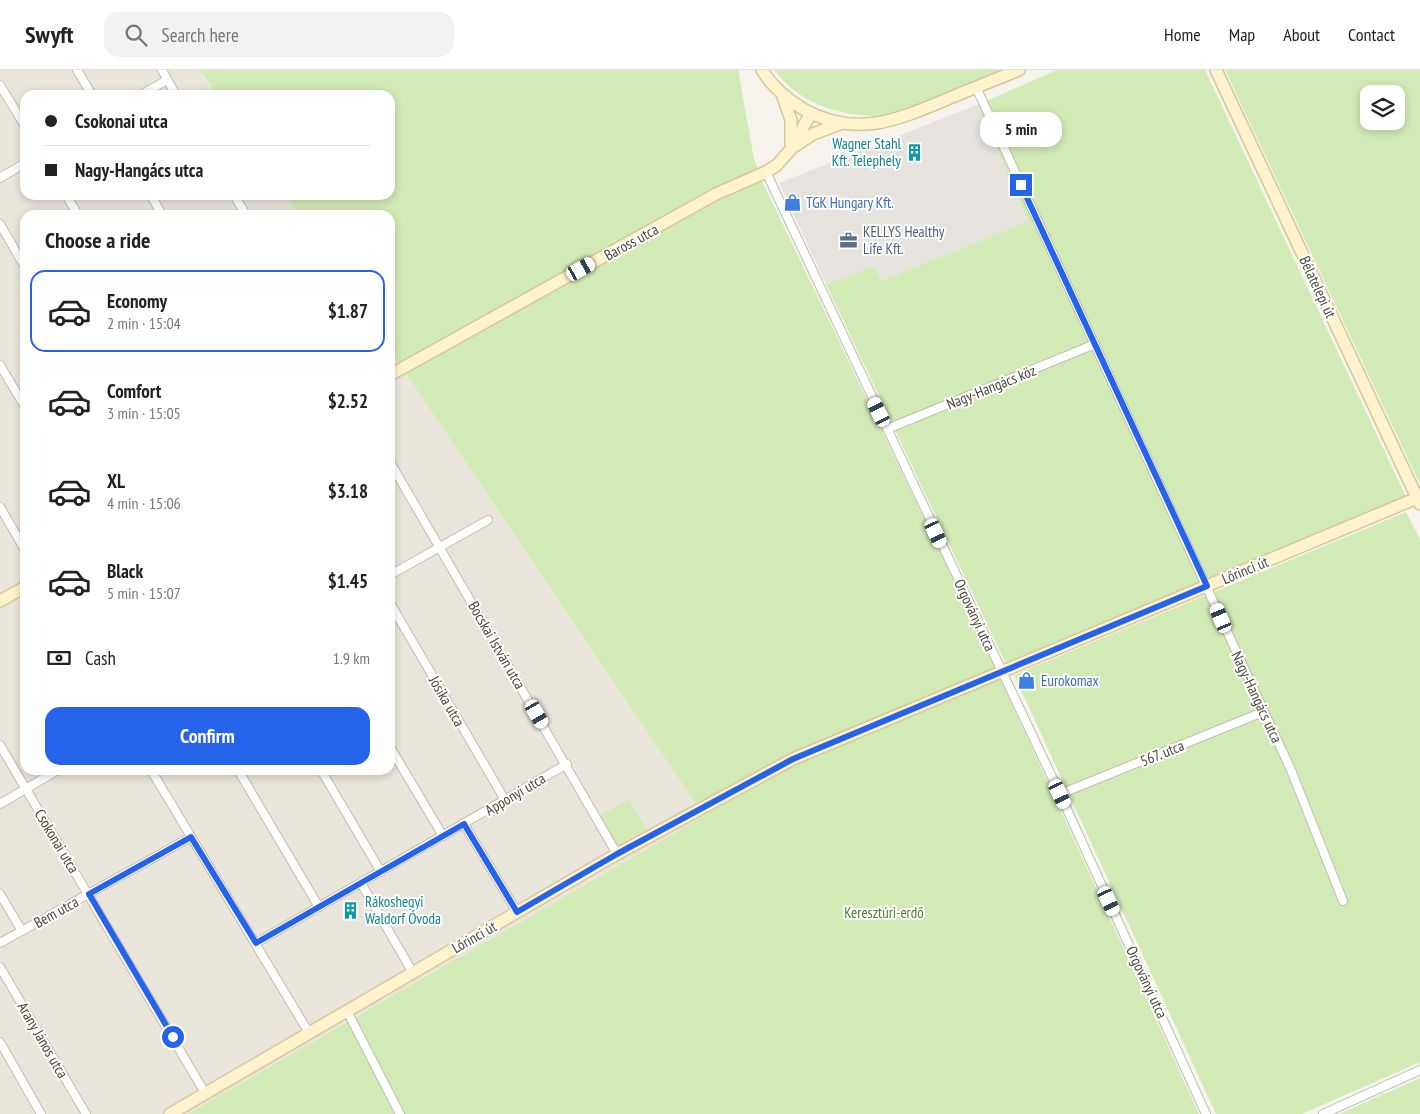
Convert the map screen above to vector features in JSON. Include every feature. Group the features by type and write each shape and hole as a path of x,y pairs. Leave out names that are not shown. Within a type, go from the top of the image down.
{"street":[{"path":"77,70 89,90"},
{"path":"162,70 173,90"},
{"path":"762,70 782,94 811,113"},
{"name":"Baross utca","path":"791,149 824,128 844,124 867,125 901,118 1019,70"},
{"name":"Bélatelepi út","path":"1216,70 1418,501"},
{"path":"150,90 167,80"},
{"path":"0,85 20,118"},
{"name":"Nagy-Hangács utca","path":"976,87 1290,770 1343,901"},
{"path":"782,94 791,120 791,149"},
{"name":"Baross utca","path":"395,372 716,194 766,172 784,159 811,113 844,124"},
{"path":"0,178 20,166"},
{"name":"Orgoványi utca","path":"766,172 1060,794 1206,1114"},
{"path":"0,224 20,258"},
{"name":"Nagy-Hangács köz","path":"887,429 1095,344"},
{"path":"0,365 20,399"},
{"name":"Bocskai István utca","path":"395,470 567,764 617,854"},
{"name":"Lőrinci út","path":"170,1114 617,854 793,759 1207,586 1418,501"},
{"path":"0,507 20,541"},
{"path":"395,572 488,520"},
{"path":"0,601 20,590"},
{"name":"Jósika utca","path":"395,612 505,800"},
{"name":"567. utca","path":"1060,794 1263,712"},
{"name":"Csokonai utca","path":"0,745 205,1093"},
{"path":"395,755 443,836"},
{"name":"Apponyi utca","path":"256,943 567,764"},
{"path":"0,804 50,775"},
{"path":"154,775 309,1033"},
{"path":"241,775 319,907"},
{"path":"324,775 381,872"},
{"path":"464,824 517,912"},
{"name":"Bem utca","path":"0,943 191,837"},
{"path":"361,883 412,973"},
{"path":"0,894 22,931"},
{"name":"Arany János utca","path":"0,967 86,1114"},
{"path":"348,1011 400,1114"},
{"path":"0,1042 42,1114"},
{"path":"1323,1114 1420,1070"}],"shaded area":[{"path":"0,70 196,70 202,74 213,90 20,90 20,200 288,200 295,210 20,210 20,775 395,775 395,357 704,816 188,1114 0,1114"},
{"path":"977,105 1028,221 881,281 873,266 826,284 779,183"}],"green space":[{"name":"Keresztúri-erdő","path":"196,70 738,70 754,159 763,183 992,660 1199,1114 188,1114 704,816 395,357 395,210 295,210 288,200 395,200 395,90 214,90 203,74"},
{"path":"774,70 1004,70 893,116 876,116 843,112 813,102 798,93"},
{"path":"1057,70 1205,70 1406,497 1006,664 826,284 873,266 881,281 1028,221 977,105"},
{"path":"1225,70 1420,70 1420,484"},
{"path":"1406,512 1420,539 1420,1062 1302,1114 1216,1114 1014,675"},
{"path":"629,799 646,829 617,845 600,815"},
{"path":"1420,1078 1420,1114 1339,1114"}],"place":[{"name":"Wagner Stahl Kft. Telephely","path":"915,152"},
{"name":"TGK Hungary Kft.","path":"792,202"},
{"name":"KELLYS Healthy Life Kft.","path":"849,240"},
{"name":"Eurokomax","path":"1027,680"},
{"name":"Rákoshegyi Waldorf Óvoda","path":"351,910"}],"route":[{"path":"173,1037 89,894 191,837 256,943 464,824 517,912 617,854 793,759 1207,586 1021,185"}]}
